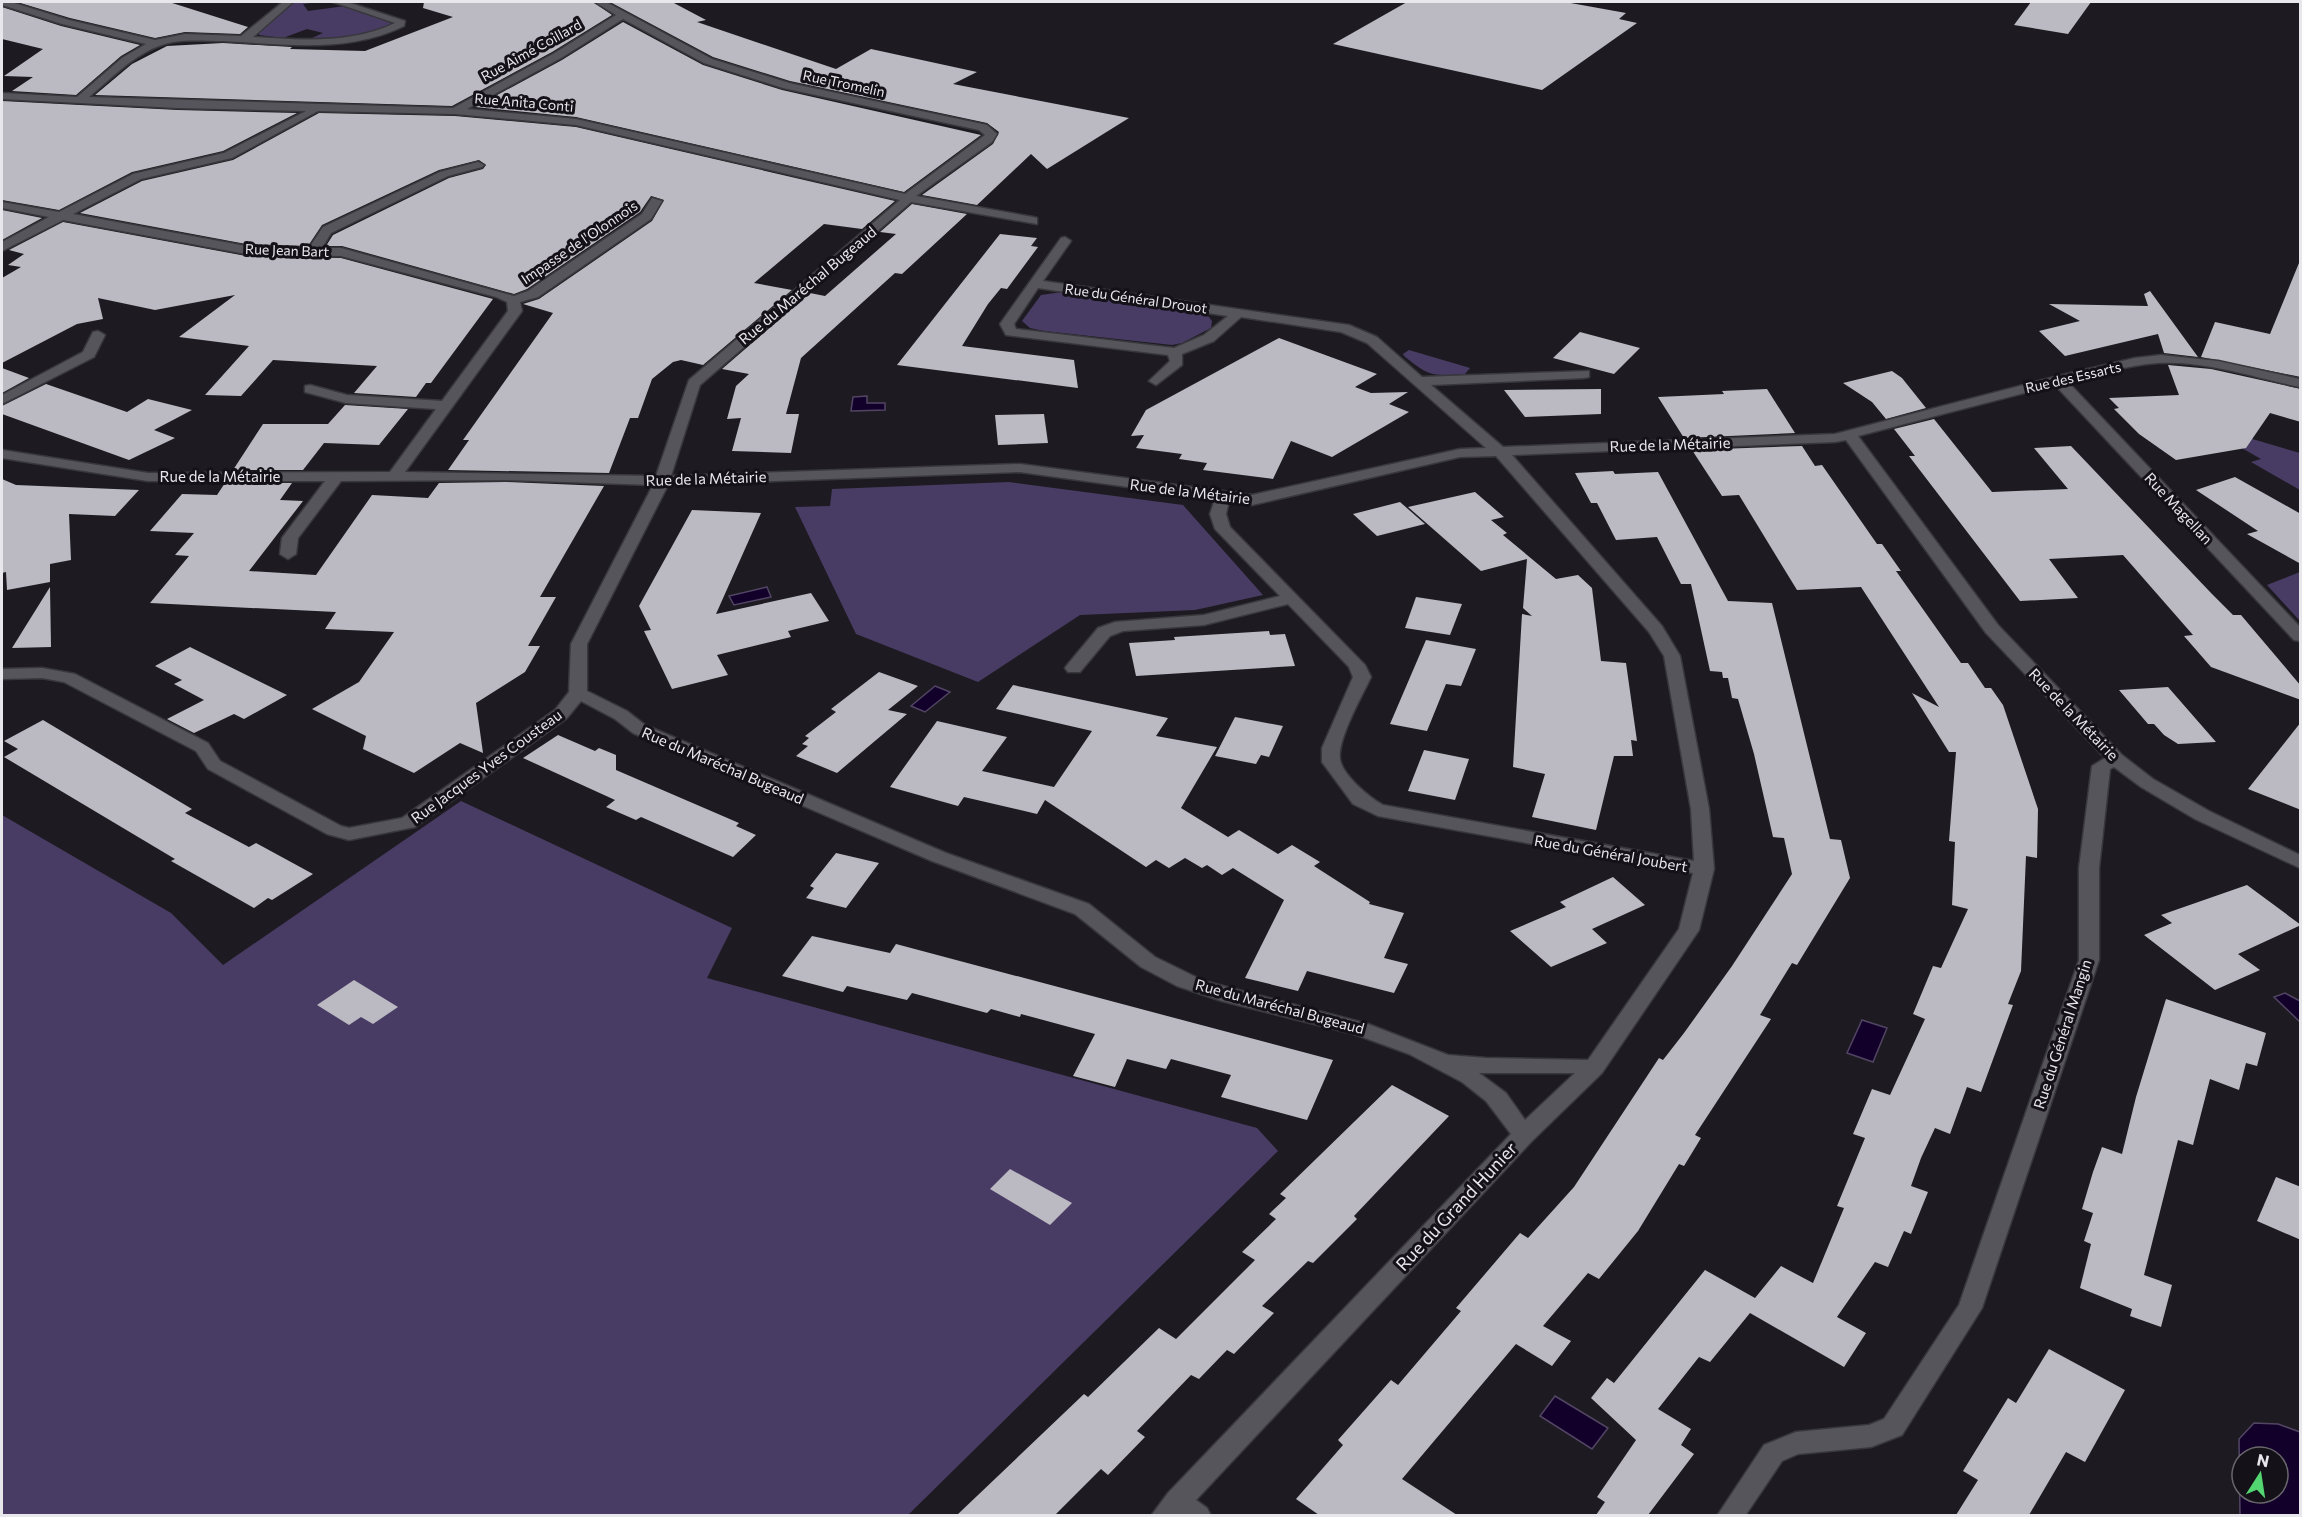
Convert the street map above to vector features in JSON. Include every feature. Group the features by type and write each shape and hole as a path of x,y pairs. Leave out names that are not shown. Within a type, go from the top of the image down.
{"street":[{"path":"244,39 288,2"},
{"path":"79,100 143,49 156,43 187,38 345,42 373,36 400,24 400,21 338,2"},
{"name":"Rue Tromelin","path":"600,2 708,61 805,90 983,128 991,134 988,140 908,198"},
{"path":"6,3 66,22 156,43"},
{"name":"Rue Aimé Coillard","path":"455,111 556,56 622,15"},
{"name":"Rue Anita Conti","path":"2,96 455,111 576,122 908,198 1033,221"},
{"path":"2,247 137,176 228,156 311,113 316,107"},
{"path":"315,250 317,242 327,230 444,174 478,165"},
{"name":"Rue du Maréchal Bugeaud","path":"908,198 694,383 662,481 579,644 578,693 621,715 639,729 939,857 1082,909 1102,922 1149,965 1174,977 1216,992 1380,1033 1440,1060 1496,1096 1524,1135"},
{"name":"Impasse de l'Olonnois","path":"513,300 533,294 562,275 647,216 656,201"},
{"name":"Rue Jean Bart","path":"2,205 246,250 341,252 501,294 513,300"},
{"name":"Rue du Général Drouot","path":"1065,241 1007,324 1011,332 1174,352 1187,349 1229,325 1238,313"},
{"name":"Rue du Général Drouot","path":"1034,284 1344,328 1359,333 1372,340 1502,451"},
{"path":"395,475 515,311 513,300"},
{"path":"2,400 90,354 98,335"},
{"path":"1156,381 1177,362 1174,352"},
{"name":"Rue des Essarts","path":"1849,434 2058,380 2135,362 2161,359 2218,365 2301,383"},
{"path":"1419,381 1584,374"},
{"name":"Rue Magellan","path":"2058,380 2301,636"},
{"path":"310,389 346,399 446,405"},
{"name":"Rue de la Métairie","path":"2,454 148,477 395,475 662,481 1020,468 1223,497 1267,499 1460,453 1835,438 1849,434 1992,629 2116,759 2147,783 2202,815 2301,862"},
{"name":"Rue du Général Joubert","path":"1223,497 1218,514 1223,529 1357,665 1362,677 1331,748 1330,762 1360,800 1378,810 1611,854 1704,869 1700,809 1672,656 1656,630 1502,451"},
{"path":"288,554 290,538 337,476"},
{"path":"1074,668 1104,632 1120,626 1204,620 1290,599"},
{"name":"Rue Jacques Yves Cousteau","path":"2,674 42,672 69,678 202,747 214,765 334,830 349,834 408,823 561,714 578,693"},
{"name":"Rue du Général Mangin","path":"1730,1515 1773,1453 1796,1443 1871,1436 1893,1427 1970,1308 2089,960 2089,868 2101,766 2116,759"},
{"name":"Rue du Grand Hunier","path":"1180,1511 1524,1135 1594,1068 1689,930 1704,869"},
{"name":"Rue du Maréchal Bugeaud","path":"1440,1060 1475,1067 1566,1063 1594,1068"}],"shaded area":[{"path":"294,2 319,2 303,4 308,11 345,6 391,23 376,33 354,37 312,38 323,33 307,29 283,38 259,35 259,31"},
{"path":"1062,292 1193,311 1209,317 1212,321 1211,328 1182,343 1172,345 1044,331 1030,328 1022,321 1041,295"},
{"path":"1409,350 1470,368 1465,374 1432,374 1404,356 1403,354"},
{"path":"867,396 867,403 885,403 885,410 851,411 853,397"},
{"path":"2198,423 2300,453 2300,490 2251,462 2261,459"},
{"path":"1009,482 1183,505 1263,595 1195,610 1080,615 978,682 856,634 795,507 830,506 832,489"},
{"path":"2300,572 2300,621 2267,585"},
{"path":"767,587 771,597 734,605 729,596"},
{"path":"935,686 950,692 925,712 911,706"},
{"path":"461,801 732,928 707,978 1257,1128 1278,1151 908,1515 2,1515 2,815 171,913 223,965"},
{"path":"2285,993 2300,1001 2300,1022 2274,997"},
{"path":"1862,1020 1887,1028 1873,1062 1847,1053"},
{"path":"1555,1396 1608,1428 1592,1449 1540,1416"},
{"path":"2254,1423 2278,1424 2300,1432 2300,1515 2240,1515 2240,1505 2290,1505 2290,1445 2239,1445 2239,1439"}],"building":[{"path":"17,2 169,2 248,27 240,34 185,32 155,38 70,18"},
{"path":"424,2 593,2 612,15 552,52 452,106 95,95 132,64 167,46 223,43 292,47 290,49 365,51 453,17 423,8"},
{"path":"610,2 672,2 706,20 697,22 836,69 871,49 977,72 953,84 1129,118 1047,169 1031,154 977,205 922,195 993,144 999,132 987,123 790,81 713,57"},
{"path":"1407,2 1565,2 1626,13 1619,19 1637,23 1542,90 1333,44"},
{"path":"2031,2 2091,2 2068,34 2014,25"},
{"path":"2,7 61,26 140,45 121,56 76,95 12,91 33,77 4,76 43,49 2,39"},
{"path":"623,22 703,65 782,90 981,135 904,192 576,117 475,107 562,60"},
{"path":"2,101 178,110 297,113 223,151 132,172 59,210 2,200"},
{"path":"319,113 455,116 576,127 895,201 862,229 824,224 754,283 792,290 703,365 681,360 673,362 652,379 638,418 630,418 609,473 448,470 469,440 463,440 553,313 523,304 539,299 652,221 664,200 651,196 640,212 527,289 514,294 342,246 326,246 333,235 449,178 483,169 486,165 479,160 439,170 322,225 308,246 246,244 80,213 142,181 233,160"},
{"path":"912,204 967,214 902,274 895,273 801,358 786,414 799,414 791,453 732,451 741,418 727,419 736,386 749,374 722,369 810,293 825,296 896,234 880,232"},
{"path":"2,210 42,218 2,240"},
{"path":"63,222 246,256 341,258 493,299 431,383 426,383 416,397 354,393 377,366 273,360 241,396 205,395 249,346 179,337 235,295 155,310 98,298 103,319 77,324 2,363 2,278 21,267 8,265 24,254 9,250"},
{"path":"1000,234 1037,238 1031,246 1038,247 1007,289 1001,288 988,304 962,346 1074,360 1078,388 897,365"},
{"path":"2299,263 2301,377 2201,357 2215,322 2270,334"},
{"path":"2150,291 2198,357 2164,353 2158,334 2065,356 2039,331 2080,321 2049,304 2148,306 2144,294"},
{"path":"1580,332 1640,348 1614,374 1553,358"},
{"path":"1279,338 1377,374 1355,387 1371,393 1408,392 1389,404 1409,412 1332,457 1291,441 1273,479 1203,470 1207,463 1179,459 1182,454 1136,448 1144,435 1131,436 1146,410"},
{"path":"2168,365 2211,369 2301,389 2301,422 2270,413 2246,448 2176,460 2139,434 2114,409 2119,408 2109,398 2179,395"},
{"path":"2,368 29,378 2,393"},
{"path":"1892,371 1902,378 1926,408 1886,419 1872,402 1843,383"},
{"path":"46,384 127,412 148,399 192,410 154,430 175,438 129,460 2,414 2,406"},
{"path":"1601,389 1601,414 1525,417 1504,390"},
{"path":"1767,389 1795,433 1684,438 1658,397 1724,394 1722,391"},
{"path":"345,405 408,409 379,445 324,443 303,470 233,470 263,424 328,424"},
{"path":"1044,414 1048,443 998,445 995,415"},
{"path":"1934,419 1992,492 2068,489 2034,448 2071,446 2233,615 2241,615 2301,686 2301,700 2211,667 2184,636 2193,635 2123,555 2049,559 2078,598 2020,601 1909,456 1915,456 1894,429"},
{"path":"1802,446 1815,466 1822,465 1877,544 1882,544 1901,571 1896,571 1961,663 1968,663 1985,688 1991,688 2003,705 2038,809 2037,858 2026,856 2021,971 2008,1004 2013,1005 1981,1092 1967,1087 1950,1134 1935,1128 1921,1158 1911,1186 1928,1192 1911,1234 1904,1231 1888,1267 1875,1262 1837,1317 1866,1333 1844,1367 1750,1313 1710,1362 1699,1357 1658,1409 1691,1429 1681,1445 1694,1454 1648,1515 1596,1515 1605,1502 1597,1497 1636,1440 1591,1398 1607,1378 1614,1383 1705,1270 1755,1298 1781,1266 1813,1283 1844,1208 1837,1206 1865,1138 1853,1134 1872,1089 1890,1095 1925,1019 1913,1014 1933,966 1941,968 1968,909 1952,905 1955,842 1949,841 1956,752 1949,752 1912,693 1939,707 1861,587 1797,590 1739,495 1722,496 1692,450"},
{"path":"1613,471 1615,474 1658,472 1728,601 1772,603 1830,839 1841,840 1850,878 1797,965 1792,963 1760,1015 1771,1019 1695,1135 1701,1138 1684,1166 1679,1164 1638,1231 1599,1279 1588,1273 1543,1326 1571,1341 1552,1366 1516,1344 1402,1479 1457,1515 1319,1515 1296,1499 1343,1445 1338,1440 1391,1380 1398,1385 1461,1311 1456,1308 1520,1233 1528,1238 1574,1187 1659,1058 1663,1060 1684,1033 1732,966 1792,874 1784,838 1773,837 1754,754 1738,699 1732,698 1728,678 1723,678 1722,672 1710,671 1691,584 1681,584 1657,537 1616,540 1597,503 1591,503 1575,473"},
{"path":"2235,477 2301,514 2301,564 2247,534 2258,531 2196,490"},
{"path":"2,479 16,485 139,490 115,516 69,514 71,560 50,564 50,582 7,590 6,572 2,573"},
{"path":"506,482 604,486 540,597 556,597 528,646 540,646 525,672 476,703 483,753 460,743 414,773 363,749 366,736 312,709 359,682 394,632 325,629 336,612 150,603 189,556 175,555 194,533 150,531 182,494 217,495 225,483 292,483 280,500 303,501 249,571 316,575 372,495 428,498 439,483"},
{"path":"1475,492 1504,517 1491,520 1507,533 1503,535 1556,579 1578,575 1592,588 1601,661 1626,663 1637,741 1631,740 1633,756 1614,756 1596,830 1532,817 1545,774 1513,767 1522,614 1532,616 1523,608 1527,559 1481,571 1408,507"},
{"path":"1400,502 1425,524 1377,536 1353,514"},
{"path":"692,510 761,513 716,614 811,593 829,621 788,631 791,637 717,655 728,675 672,689 644,631 651,630 639,606"},
{"path":"50,587 51,647 12,648"},
{"path":"1416,597 1462,604 1450,635 1405,628"},
{"path":"1269,631 1270,635 1285,634 1295,666 1136,676 1129,643 1175,640 1174,637"},
{"path":"1426,640 1476,649 1461,686 1446,684 1427,731 1390,724"},
{"path":"190,647 287,695 244,719 234,714 194,733 167,719 204,700 174,684 182,680 155,666"},
{"path":"879,672 918,686 888,710 907,714 837,773 796,756 808,746 802,744 809,738 805,736 836,712 831,709"},
{"path":"1013,685 1168,718 1156,736 1217,747 1181,808 1228,837 1239,830 1278,854 1292,845 1320,862 1314,866 1370,902 1369,904 1404,913 1384,958 1408,964 1394,993 1307,971 1298,991 1245,978 1284,900 1233,868 1222,875 1207,865 1202,868 1185,858 1169,868 1156,860 1146,867 1045,800 1037,814 964,797 958,806 890,787 937,721 1007,737 982,771 1054,787 1092,731 996,709"},
{"path":"2168,687 2216,742 2178,744 2164,735 2154,724 2148,724 2119,690"},
{"path":"1235,717 1283,726 1269,757 1261,755 1256,764 1215,756"},
{"path":"43,720 192,809 185,813 249,847 256,843 313,874 272,900 268,898 254,908 171,861 175,859 4,757 18,749 4,741"},
{"path":"2301,722 2301,810 2248,789"},
{"path":"558,735 595,751 599,748 616,755 616,770 739,823 736,826 756,835 733,857 641,817 636,820 606,807 615,800 523,758"},
{"path":"1424,750 1469,759 1455,800 1408,791"},
{"path":"836,853 879,863 846,908 806,898 814,888 810,886"},
{"path":"1613,877 1645,905 1592,929 1607,943 1551,967 1510,931 1566,907 1560,902"},
{"path":"2247,885 2301,925 2238,954 2260,970 2215,990 2144,935 2172,923 2161,915"},
{"path":"812,936 890,953 896,944 1333,1060 1307,1120 1221,1097 1231,1075 1171,1059 1166,1069 1127,1059 1115,1087 1073,1076 1095,1034 1021,1014 1020,1017 991,1009 987,1013 912,993 907,1000 847,986 843,992 782,976"},
{"path":"354,980 398,1007 373,1024 361,1017 349,1025 317,1005"},
{"path":"2166,999 2266,1033 2257,1066 2246,1063 2239,1090 2210,1079 2193,1145 2178,1140 2144,1275 2172,1285 2161,1327 2130,1316 2132,1309 2080,1288 2091,1244 2084,1241 2093,1213 2082,1209 2093,1172 2102,1147 2122,1154 2136,1097"},
{"path":"1392,1085 1449,1116 1354,1216 1357,1219 1313,1263 1308,1261 1262,1306 1274,1313 1234,1354 1227,1350 1199,1379 1191,1375 1137,1431 1145,1437 1108,1475 1101,1469 1055,1515 957,1515 1084,1394 1088,1397 1159,1328 1176,1339 1255,1260 1242,1252 1276,1219 1269,1214 1286,1198 1280,1194"},
{"path":"1010,1169 1072,1203 1050,1225 990,1189"},
{"path":"2276,1177 2301,1187 2301,1240 2257,1221"},
{"path":"2049,1349 2125,1390 2085,1462 2066,1452 2029,1515 1956,1515 1978,1480 1963,1471 2008,1398 2016,1403"}]}
